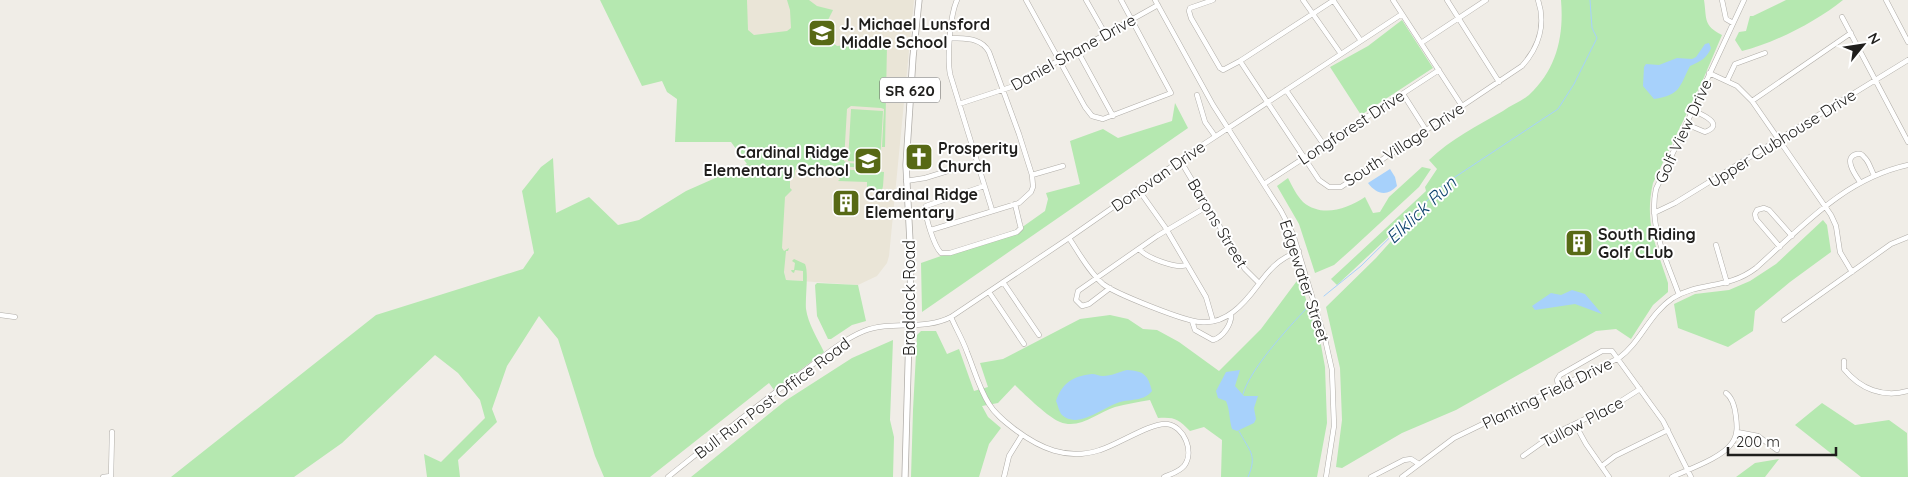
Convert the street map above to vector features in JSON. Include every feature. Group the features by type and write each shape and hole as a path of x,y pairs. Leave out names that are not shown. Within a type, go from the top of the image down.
{"main road":[{"name":"Braddock Road","path":"905,477 911,261 906,181 907,128 919,0"}],"street":[{"path":"957,0 950,38 949,66 992,210"},
{"path":"1026,0 1092,116 1103,119 1171,93 1120,0"},
{"path":"1086,0 1106,35"},
{"name":"Edgewater Street","path":"1155,0 1228,128 1287,221 1299,251 1325,338 1332,370 1334,426 1326,477"},
{"path":"1213,0 1190,8 1189,11 1191,18 1220,68 1223,70 1240,62 1333,0 1361,41"},
{"path":"1303,0 1341,54"},
{"path":"1393,0 1462,106"},
{"path":"1447,0 1499,82"},
{"path":"1421,43 1486,0"},
{"name":"South Village Drive","path":"1240,62 1303,158 1324,185 1329,187 1340,186 1522,66 1534,49 1542,27 1542,12 1538,0"},
{"path":"1722,0 1726,18 1733,23"},
{"name":"Golf View Drive","path":"1679,295 1658,234 1654,213 1655,196 1659,180 1744,0"},
{"path":"1886,0 1908,42"},
{"name":"Daniel Shane Drive","path":"959,104 1003,90 1158,6"},
{"name":"Donovan Drive","path":"910,324 934,324 951,318 1214,136 1402,14"},
{"path":"1842,18 1908,142"},
{"path":"1752,101 1851,33"},
{"path":"931,230 1024,200 1032,192 1033,187 1032,175 986,47 976,40 950,38"},
{"path":"1077,50 1113,116"},
{"path":"1727,81 1736,64 1765,53"},
{"name":"Upper Clubhouse Drive","path":"1654,213 1675,203 1908,60"},
{"name":"Longforest Drive","path":"1264,184 1439,70"},
{"path":"1710,73 1742,90 1752,101 1825,206 1836,226 1840,252 1852,272"},
{"path":"1286,90 1324,145"},
{"path":"1403,94 1426,130"},
{"path":"1197,95 1205,122 1214,136"},
{"path":"1686,124 1705,132 1712,127 1710,118 1692,110"},
{"path":"1860,182 1850,163 1854,155 1859,154 1863,156 1874,175"},
{"name":"Barons Street","path":"1180,160 1245,269 1259,283"},
{"path":"906,181 925,178 977,162"},
{"name":"Planting Field Drive","path":"1402,477 1454,438 1619,358 1634,344 1653,315 1666,303 1679,295 1696,289 1727,283 1750,272 1841,194 1874,175 1908,165"},
{"path":"1032,175 1063,166"},
{"path":"984,186 926,206 925,211 931,230 938,250 941,253 950,253 1017,232 1021,228 1014,204"},
{"path":"1138,189 1167,230 1206,297 1213,322"},
{"path":"1110,288 1084,306 1076,300 1077,293 1097,278 1167,230 1208,206"},
{"path":"1780,247 1756,219 1755,214 1757,210 1762,208 1769,210 1792,236"},
{"path":"1784,320 1893,242 1908,237"},
{"path":"1068,238 1097,278 1110,288 1192,321 1213,322 1232,314 1276,262 1299,251"},
{"path":"1716,244 1727,283"},
{"path":"1139,249 1145,254 1176,267 1187,265"},
{"path":"1003,282 1039,334"},
{"path":"989,292 1024,344"},
{"path":"1192,321 1195,330 1210,340 1216,340 1231,322 1232,314"},
{"path":"0,315 15,317"},
{"path":"951,318 965,345 987,402 1001,419 1022,435 1036,444 1053,451 1076,454 1102,450 1157,425 1170,425 1178,429 1183,435 1188,446 1188,455 1182,467 1164,477"},
{"name":"Bull Run Post Office Road","path":"668,477 773,394 854,336 873,328 910,324"},
{"path":"1559,388 1557,380 1560,375 1602,351 1612,352 1619,358 1668,430 1691,477"},
{"path":"1844,361 1844,369 1852,379 1865,387 1886,394 1908,391"},
{"name":"Tullow Place","path":"1523,456 1554,434 1618,403 1640,389"},
{"path":"1672,477 1725,451 1734,442 1737,432 1735,408 1730,396 1726,393"},
{"path":"1575,424 1586,444 1609,477"},
{"path":"1602,466 1615,456 1668,430"},
{"path":"103,477 111,477 112,432"},
{"path":"1737,432 1758,436 1777,450"},
{"path":"1004,477 1009,456 1022,435"},
{"path":"1371,477 1404,460 1411,459 1419,464"}],"shaded area":[{"name":"Cardinal Ridge Elementary School","path":"714,0 914,0 889,256 887,263 877,276 858,285 786,280 782,263 779,186 842,51 875,45 750,64"}],"green space":[{"path":"600,0 747,0 748,30 754,35 787,31 791,28 790,10 787,0 809,0 817,6 833,10 828,20 827,38 837,46 856,44 858,45 857,48 887,45 885,147 882,147 884,109 851,106 847,109 844,161 876,165 876,168 803,165 795,170 794,178 790,178 790,188 792,190 785,197 782,248 784,251 789,248 786,251 784,272 786,280 803,281 803,271 795,270 794,273 792,272 791,270 794,270 795,263 792,261 794,259 805,264 807,273 807,315 824,352 774,390 769,383 650,477 604,477 595,456 558,339 539,316 507,366 492,409 497,422 458,460 460,477 427,477 424,454 441,462 485,418 480,400 458,373 435,355 342,443 294,477 171,477 376,315 523,269 534,253 522,191 541,167 553,158 556,213 589,197 618,225 639,220 686,191 747,164 731,142 675,142 677,99 667,92 662,81 642,86"},
{"path":"1561,0 1704,0 1709,25 1722,35 1702,82 1653,183 1650,210 1651,222 1668,283 1668,292 1653,305 1631,339 1616,329 1596,331 1456,410 1402,433 1342,468 1336,467 1342,420 1340,368 1326,307 1376,258 1427,201 1337,285 1331,279 1426,191 1425,187 1437,169 1429,160 1437,152 1455,139 1526,97 1539,85 1557,51 1560,39"},
{"path":"1786,0 1843,0 1821,16 1795,30 1768,43 1742,51 1735,40 1739,32 1746,31 1750,16"},
{"path":"1402,20 1433,68 1361,115 1330,67 1368,46"},
{"path":"1175,103 1188,128 922,312 921,263 1021,228 1045,211 1048,199 1046,193 1080,184 1070,141 1103,129 1118,138 1172,121"},
{"path":"851,109 883,111 880,163 848,161"},
{"path":"1422,167 1431,169 1419,187 1334,265 1315,273 1299,224 1277,186 1288,178 1303,202 1310,207 1326,211 1342,208 1365,197 1373,213 1380,212 1389,197"},
{"path":"838,169 884,172 880,199 874,198 874,192 867,192 867,182 838,181 840,179 837,177"},
{"path":"1823,220 1827,225 1831,252 1755,311 1753,331 1728,347 1678,328 1674,304 1695,294 1729,290 1750,281 1776,264"},
{"path":"1299,278 1321,345 1325,367 1327,423 1317,477 1221,477 1222,440 1204,427 1190,431 1176,420 1158,418 1150,400 1115,407 1082,422 1067,424 1055,420 1015,385 998,403 982,406 988,417 1001,428 989,444 979,477 911,477 917,335 921,331 936,331 947,354 959,349 974,391 988,387 980,363 1003,359 1080,319 1110,315 1128,319 1143,329 1157,330 1179,342 1219,371 1261,329"},
{"path":"817,283 858,285 866,321 852,325 831,339 828,339 817,316 815,285"},
{"path":"893,340 890,420 894,437 893,477 691,477 785,401 852,358"},
{"path":"1822,403 1855,425 1889,420 1907,433 1908,477 1861,477 1795,425"},
{"path":"1779,459 1765,477 1736,477 1755,463"}],"water":[{"path":"1709,43 1711,48 1708,54 1690,66 1681,85 1674,92 1654,99 1643,86 1644,67 1646,64 1659,65 1677,58 1692,59 1696,57 1705,44"},
{"path":"1390,169 1395,177 1397,186 1386,193 1374,190 1368,183"},
{"path":"1572,290 1585,294 1602,314 1575,304 1535,310 1532,306 1551,293 1561,295"},
{"path":"1127,370 1138,371 1144,375 1149,381 1152,391 1145,397 1114,404 1083,419 1068,419 1061,414 1056,401 1061,389 1069,382 1085,375 1106,376"},
{"path":"1240,370 1235,386 1244,396 1258,396 1254,408 1256,419 1254,423 1237,431 1232,429 1226,401 1218,398 1216,391 1226,372"}],"waterway":[{"name":"Elklick Run","path":"1324,296 1361,266 1443,185 1558,109 1574,84 1597,38 1592,28 1590,0"},
{"name":"Elklick Run","path":"1243,394 1261,361 1306,309"},
{"name":"Elklick Run","path":"1239,431 1249,448 1252,458 1248,477"}],"place":[{"name":"J. Michael Lunsford Middle School","path":"822,33"},
{"name":"Prosperity Church","path":"919,157"},
{"name":"Cardinal Ridge Elementary School","path":"868,161"},
{"name":"Cardinal Ridge Elementary","path":"846,203"},
{"name":"South Riding Golf CLub","path":"1579,243"}]}
